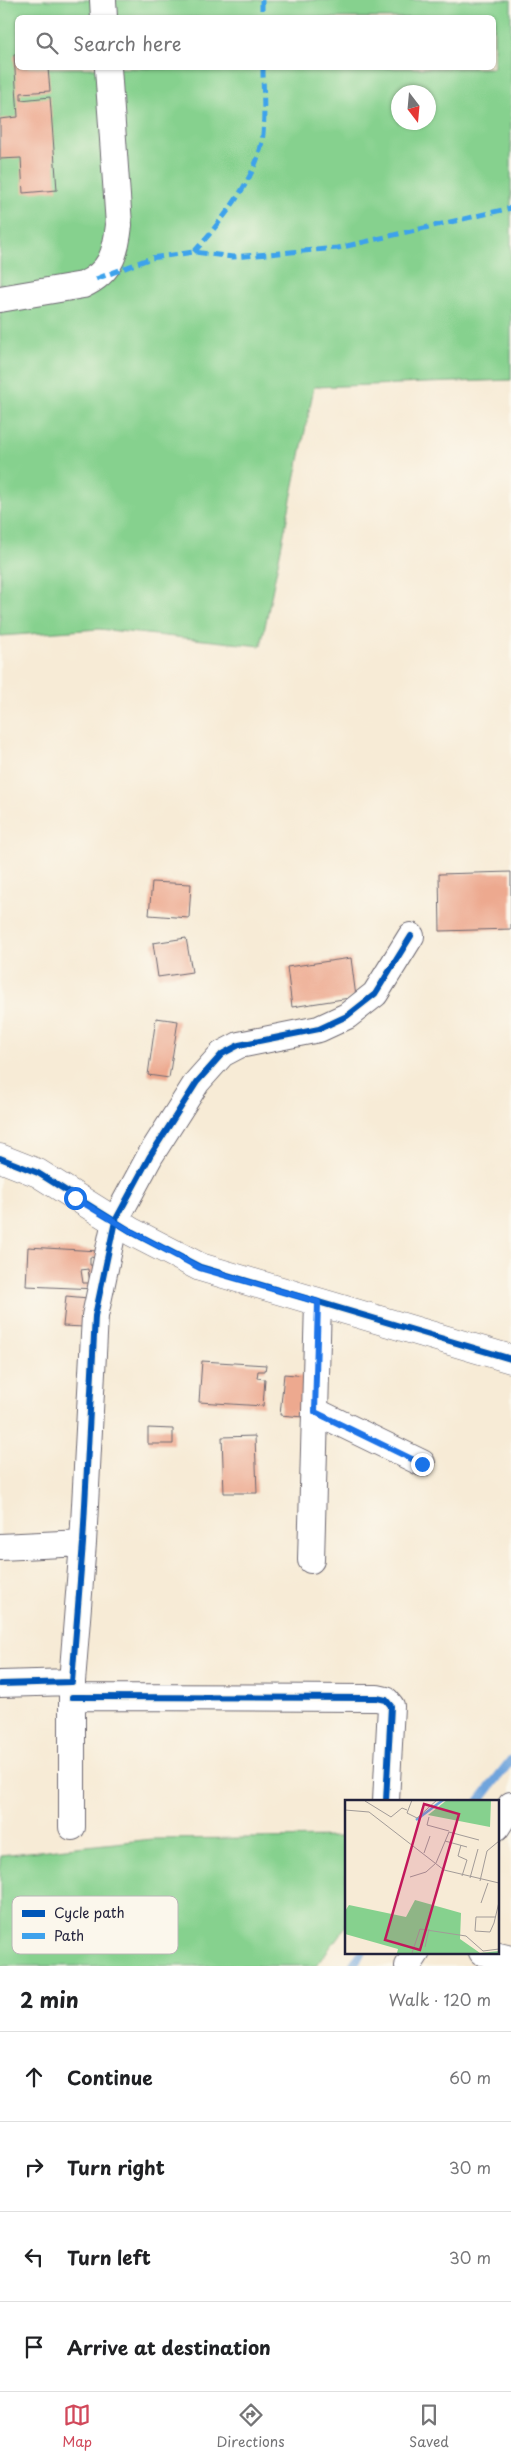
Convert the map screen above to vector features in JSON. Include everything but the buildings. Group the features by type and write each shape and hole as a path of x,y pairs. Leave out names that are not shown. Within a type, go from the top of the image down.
{"street":[{"path":"103,0 104,15"},
{"path":"0,299 83,285 96,279 116,251 119,225 108,70"},
{"path":"72,1827 72,1689 83,1542 95,1316 115,1221 150,1156 197,1082 222,1054 239,1045 319,1029 347,1016 374,994 411,936"},
{"path":"0,1158 38,1173 115,1221 200,1268 511,1359"},
{"path":"311,1560 318,1302"},
{"path":"315,1412 422,1464"},
{"path":"0,1546 83,1542"},
{"path":"0,1684 72,1689 377,1698 386,1700 391,1706 386,1800"},
{"path":"498,1825 511,1805"},
{"path":"408,1966 416,1954"},
{"path":"492,1954 511,1958"}],"green space":[{"path":"0,0 511,0 511,380 314,387 261,646 99,629 0,636"},
{"path":"345,1837 345,1927 316,1966 0,1966 0,1855 153,1839"}],"waterway":[{"path":"480,1800 511,1760"},
{"path":"352,1966 361,1954"}],"marked path":[{"path":"262,0 262,15"},
{"path":"194,252 216,227 237,198 254,166 263,134 263,70"},
{"path":"96,279 151,258 194,252 233,257 338,248 511,208"}],"cycle path":[{"path":"0,1684 72,1682 83,1543 95,1316 115,1221 150,1156 197,1082 222,1054 239,1045 319,1029 347,1016 375,994 411,936"},
{"path":"0,1158 38,1173 132,1232 200,1267 511,1359"},
{"path":"72,1697 377,1698 386,1700 391,1706 386,1800"}],"route":[{"path":"75,1198 132,1232 200,1268 318,1302 315,1412 422,1464"}]}
